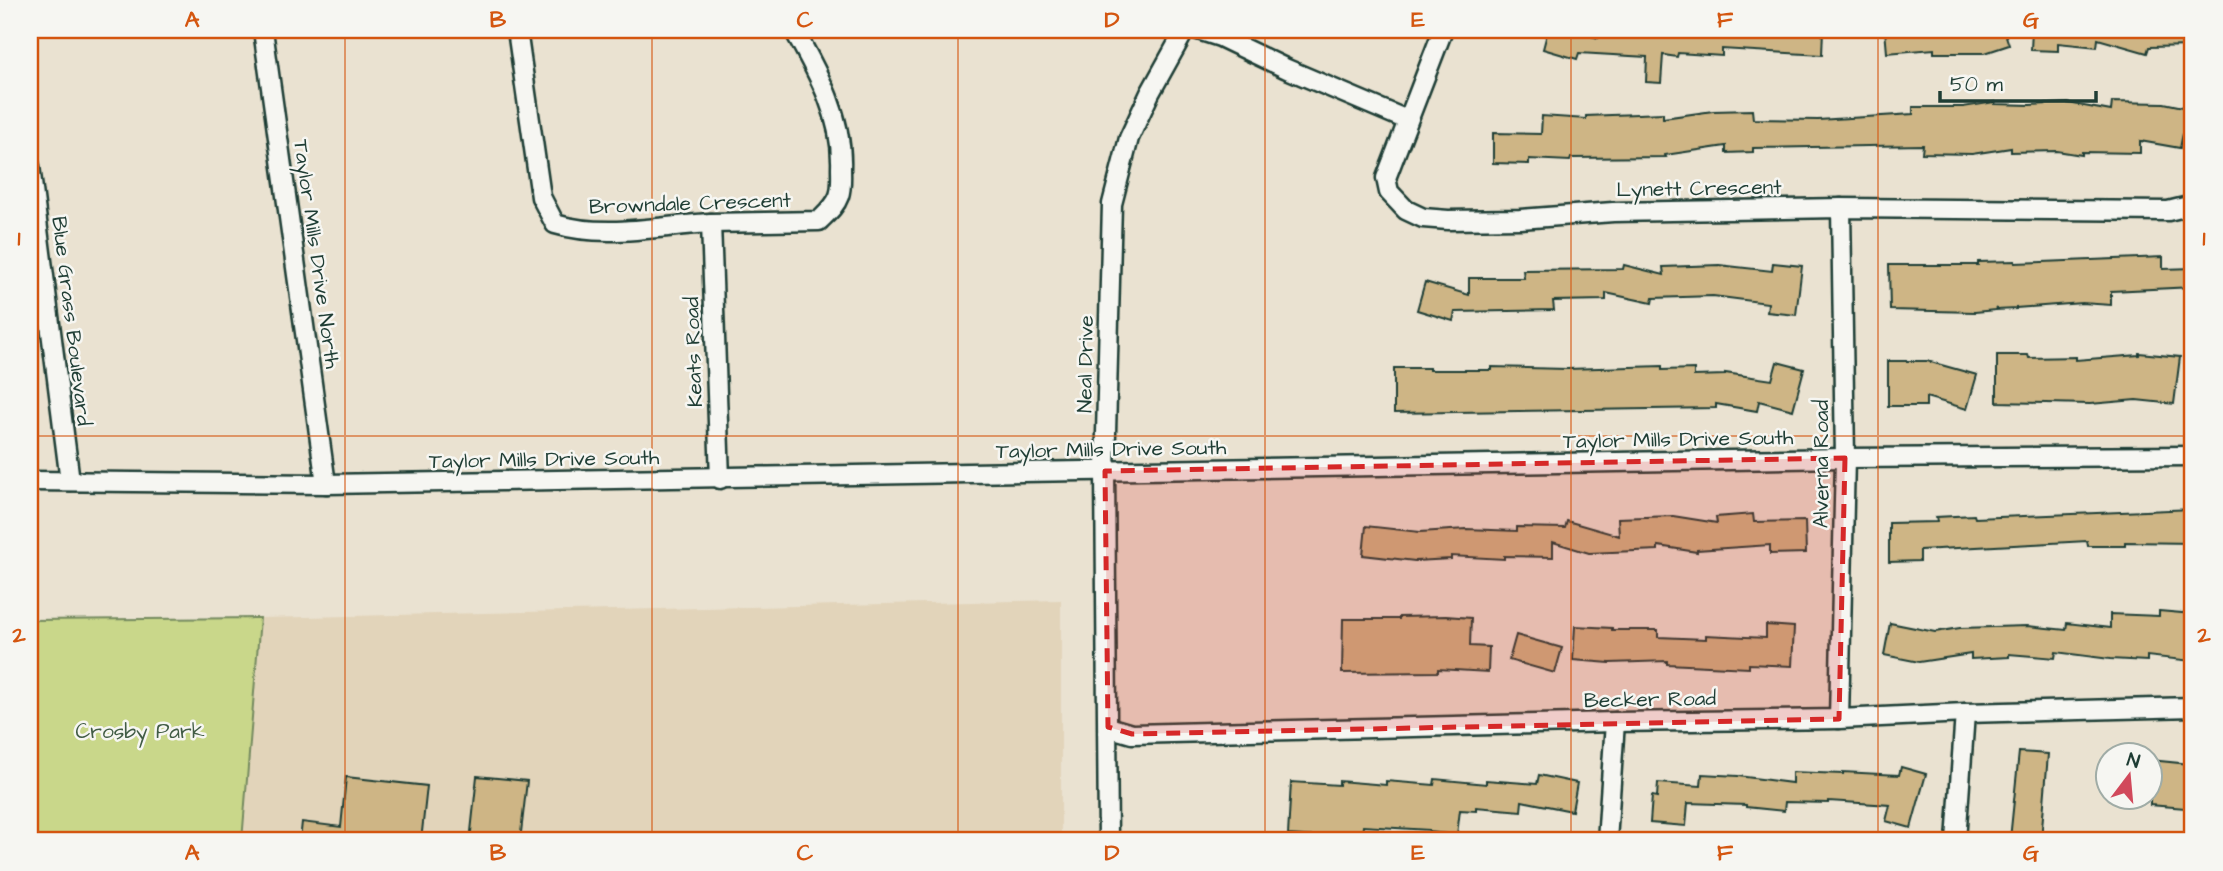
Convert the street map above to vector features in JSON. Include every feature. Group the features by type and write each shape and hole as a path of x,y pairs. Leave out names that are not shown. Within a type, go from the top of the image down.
{"street":[{"name":"Taylor Mills Drive North","path":"263,30 326,484"},
{"name":"Browndale Crescent","path":"517,30 541,197 555,224 598,231 711,223 819,221 832,209 839,195 842,156 839,133 822,82 794,30"},
{"name":"Neal Drive","path":"1108,841 1105,471 1112,204 1129,138 1185,30"},
{"path":"1198,30 1220,37 1287,69 1408,120"},
{"name":"Lynett Crescent","path":"1443,30 1386,178 1389,192 1406,210 1423,218 1520,219 1613,212 1841,208 2168,211 2193,205"},
{"name":"Blue Grass Boulevard","path":"30,166 70,481"},
{"name":"Alverna Road","path":"1839,719 1845,458 1841,208"},
{"name":"Keats Road","path":"711,223 720,479"},
{"name":"Taylor Mills Drive South","path":"30,481 326,484 1845,458 2193,456"},
{"name":"Becker Road","path":"1108,727 1132,734 1839,719 2193,707"},
{"path":"1956,841 1965,713"},
{"path":"1607,841 1615,722"}],"highlighted area":[{"path":"1845,458 1839,719 1132,734 1108,727 1105,471"}],"shaded area":[{"path":"1061,600 1061,841 242,841 260,618"}],"green space":[{"name":"Crosby Park","path":"260,618 242,841 30,841 30,620"}],"building":[{"path":"1548,30 1569,30 1598,38 1598,30 1823,30 1822,55 1722,49 1722,56 1678,53 1677,57 1663,55 1661,83 1646,82 1647,57 1579,53 1577,59 1543,49"},
{"path":"1885,30 2004,30 2009,45 1985,53 1934,53 1934,49 1887,53"},
{"path":"2032,30 2193,30 2193,46 2149,47 2147,53 2098,39 2097,47 2058,43 2058,51 2031,50"},
{"path":"1995,102 2030,105 2068,103 2111,111 2112,102 2164,103 2188,108 2180,148 2140,141 2140,153 2082,152 2082,155 2057,151 2011,152 2011,148 1972,154 1922,153 1923,145 1753,148 1753,152 1726,153 1726,146 1665,155 1666,157 1571,158 1570,161 1529,159 1529,164 1493,163 1493,133 1541,134 1542,116 1586,119 1586,116 1663,113 1663,118 1713,111 1752,110 1753,119 1818,120 1913,114 1913,107 1963,107"},
{"path":"2163,257 2163,269 2193,268 2193,287 2111,291 2111,305 2082,303 2016,309 1996,308 1975,312 1890,310 1889,265 1978,265 1978,262"},
{"path":"1773,263 1802,266 1796,315 1767,312 1768,303 1713,296 1653,298 1652,303 1606,293 1606,300 1553,301 1554,310 1455,312 1453,321 1417,310 1425,282 1469,295 1469,278 1524,278 1523,270 1623,269 1624,265 1664,275 1663,267 1719,265 1772,271"},
{"path":"2139,353 2180,357 2174,404 2136,400 2090,404 1997,402 1997,355 2028,355 2029,358 2076,357 2076,360"},
{"path":"1888,361 1927,361 1977,375 1967,409 1926,397 1926,406 1888,406"},
{"path":"1777,362 1804,369 1793,410 1759,401 1757,411 1716,404 1716,408 1394,413 1394,368 1492,370 1492,367 1567,369 1662,366 1662,370 1694,369 1694,376 1725,373 1772,380"},
{"path":"2193,509 2193,543 2125,542 2125,546 2088,546 2087,541 1920,550 1920,561 1889,562 1889,523 1937,522 1936,517 1974,515 1975,518"},
{"path":"1753,514 1754,522 1805,521 1806,553 1770,554 1770,545 1697,552 1658,546 1658,550 1589,553 1553,542 1553,557 1504,556 1504,559 1451,556 1451,559 1415,561 1363,555 1366,526 1420,532 1466,529 1517,531 1517,527 1565,528 1567,521 1619,536 1618,518 1673,516 1717,523 1716,517"},
{"path":"2159,611 2193,614 2192,661 2147,656 2147,661 2110,659 2056,652 2055,658 2009,654 2009,657 1971,659 1971,654 1919,662 1884,655 1890,623 1935,632 1960,628 2027,626 2066,630 2067,623 2110,628 2110,614 2159,616"},
{"path":"1446,616 1471,618 1470,646 1489,647 1488,672 1438,669 1438,672 1342,673 1343,619"},
{"path":"1766,625 1794,627 1792,666 1749,664 1749,668 1667,664 1667,661 1610,663 1573,660 1575,626 1612,630 1658,630 1658,637 1706,639 1706,635 1766,638"},
{"path":"1516,635 1562,648 1555,673 1509,660"},
{"path":"2019,752 2048,754 2041,841 2010,839"},
{"path":"2164,761 2189,764 2185,808 2164,806"},
{"path":"1901,767 1926,774 1911,828 1886,821 1890,805 1829,801 1785,802 1784,811 1746,805 1688,803 1686,826 1650,823 1652,796 1657,797 1658,783 1701,786 1702,774 1792,783 1792,772 1899,775"},
{"path":"1539,775 1577,783 1572,811 1522,801 1521,811 1476,807 1476,811 1460,810 1457,835 1429,830 1363,826 1361,841 1335,841 1335,838 1288,835 1291,782 1339,785 1339,781 1386,785 1386,781 1434,785 1435,779 1486,784 1486,780 1537,784"},
{"path":"477,776 527,781 520,841 470,841"},
{"path":"346,777 427,786 421,841 300,841 302,822 341,827"}]}
